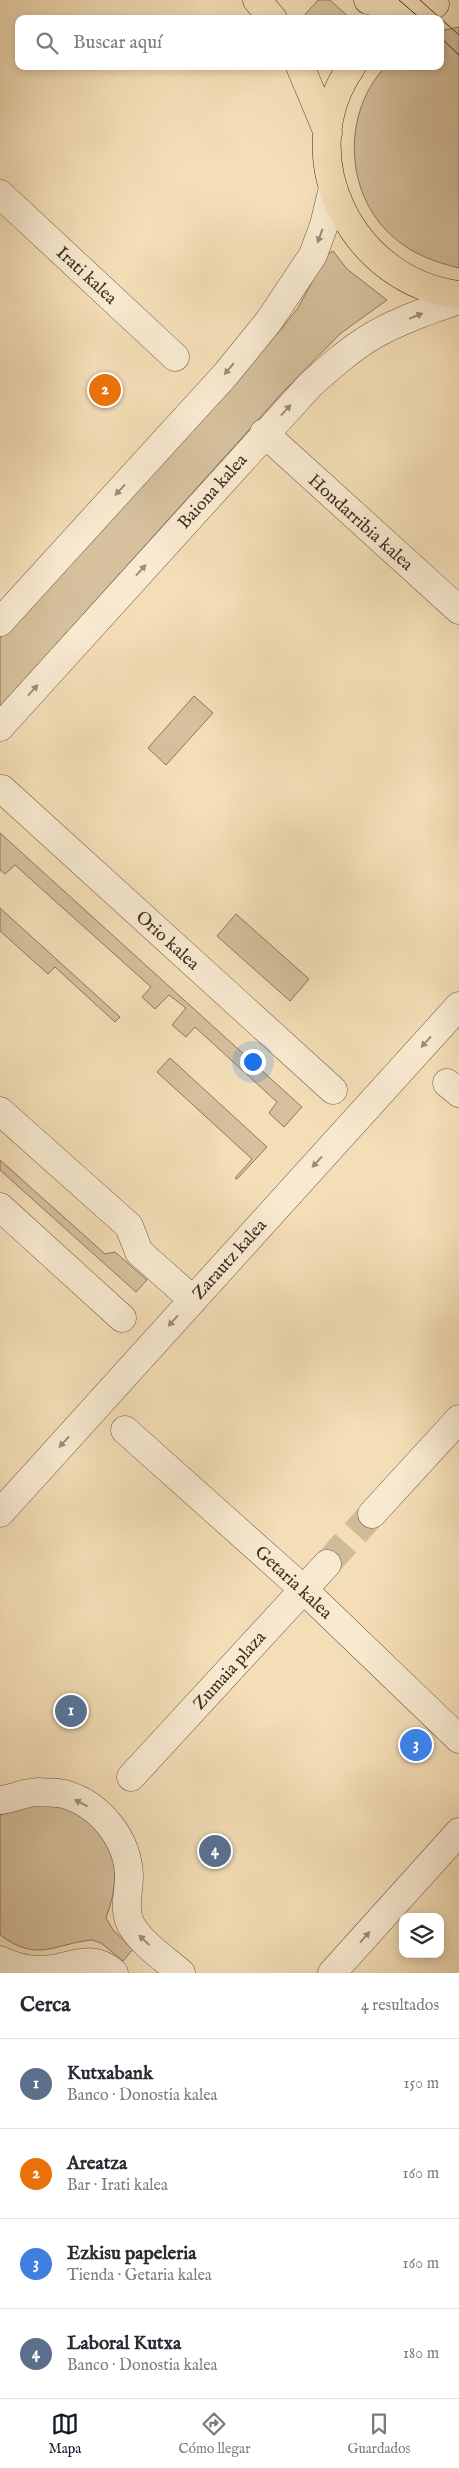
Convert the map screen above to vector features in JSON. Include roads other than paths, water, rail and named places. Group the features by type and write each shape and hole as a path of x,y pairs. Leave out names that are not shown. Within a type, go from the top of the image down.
{"main road":[{"path":"257,0 270,15"},
{"path":"368,0 385,4 447,2"},
{"path":"413,15 447,2"},
{"path":"302,70 328,133"},
{"path":"350,70 334,103 328,133 328,161 333,188 342,213 356,236 374,256 394,272 418,285 443,293 459,295"}],"street":[{"path":"0,622 226,374 269,321 313,255 324,225 333,188"},
{"name":"Irati kalea","path":"0,194 175,357"},
{"name":"Baiona kalea","path":"0,727 264,433 310,385 362,343 398,323 459,300"},
{"name":"Hondarribia kalea","path":"264,433 459,610"},
{"name":"Orio kalea","path":"2,789 333,1090"},
{"name":"Zarautz kalea","path":"0,1513 459,1006"},
{"path":"0,1111 129,1226 139,1252 193,1300"},
{"path":"0,1207 122,1318"},
{"path":"372,1514 459,1419"},
{"name":"Getaria kalea","path":"125,1430 303,1589 459,1739"},
{"name":"Zumaia plaza","path":"131,1777 327,1564"},
{"path":"0,1800 35,1792 64,1794 85,1804 105,1818 119,1838 126,1858 129,1876 127,1915 139,1936 181,1973"},
{"path":"332,1973 459,1832"},
{"path":"0,1960 10,1965 28,1969 52,1969 86,1961 97,1962 114,1973"}],"tunnel":[{"path":"327,1564 372,1514"}],"tram line":[{"path":"399,0 416,15"},
{"path":"420,0 437,15"},
{"path":"444,22 459,35"},
{"path":"444,41 459,55"}],"place":[{"name":"Areatza","path":"105,390"},
{"name":"Kutxabank","path":"71,1711"},
{"name":"Ezkisu papeleria","path":"416,1745"},
{"name":"Laboral Kutxa","path":"215,1851"}]}
